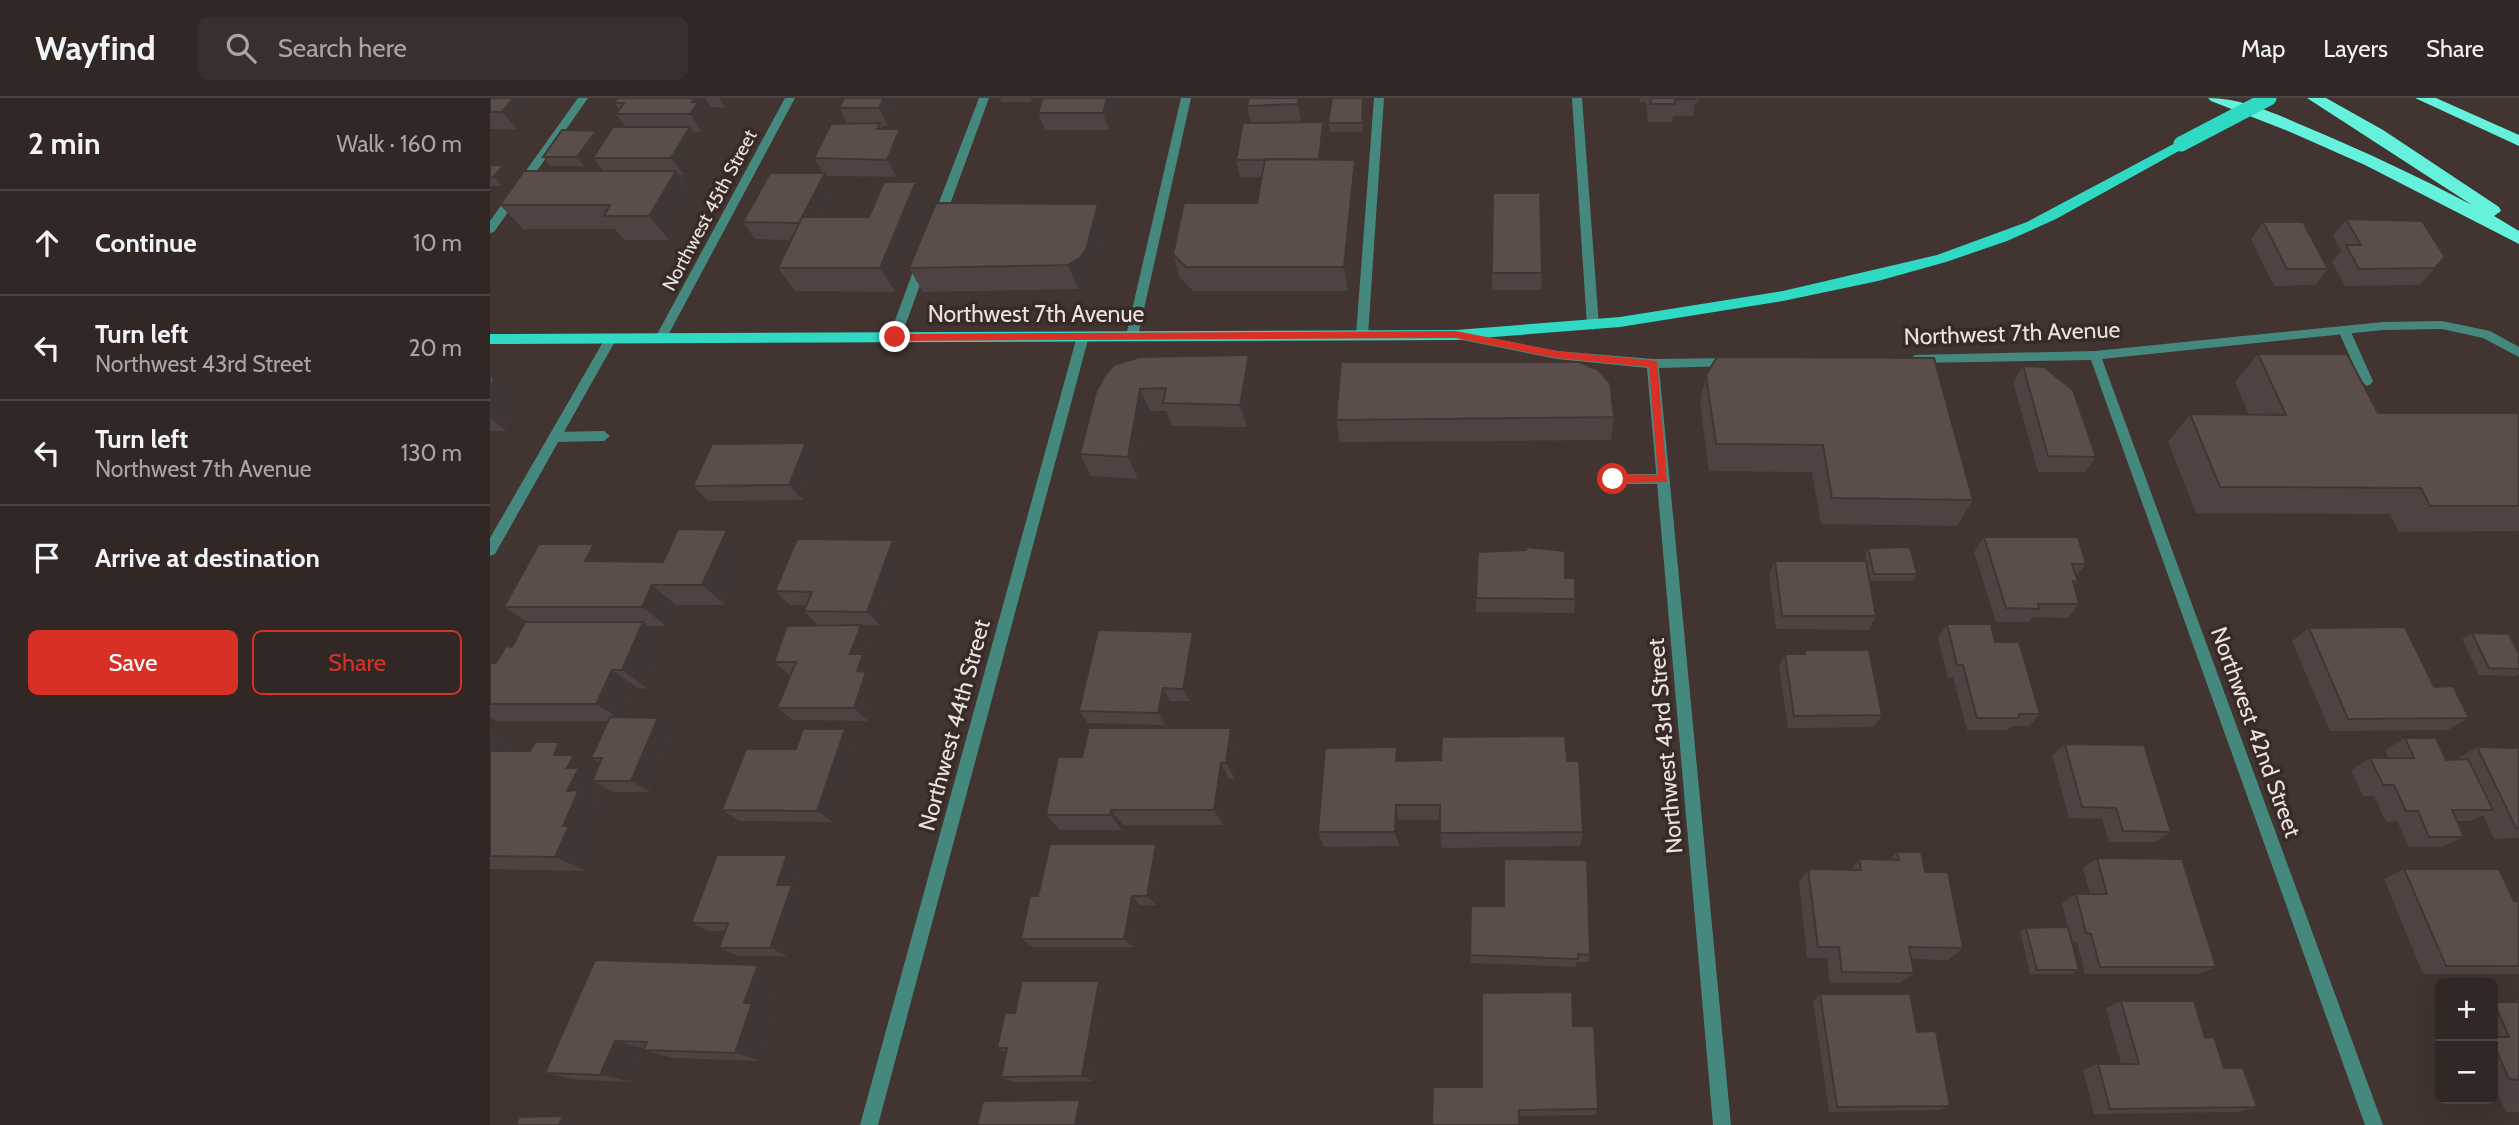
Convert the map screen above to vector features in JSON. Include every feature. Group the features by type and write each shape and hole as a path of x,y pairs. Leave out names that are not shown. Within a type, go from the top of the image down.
{"highway":[{"path":"2216,98 2330,143 2490,221 2519,238"},
{"path":"2315,98 2419,161 2519,230"},
{"path":"2423,98 2519,143"}],"main road":[{"name":"Northwest 7th Avenue","path":"490,338 1456,335 1593,326 1742,303 1931,262 2030,226 2269,98"}],"street":[{"path":"490,229 583,98"},
{"name":"Northwest 45th Street","path":"661,338 790,98"},
{"path":"937,224 984,98"},
{"path":"1132,336 1186,98"},
{"path":"1363,335 1379,98"},
{"path":"1577,98 1593,326"},
{"path":"895,337 928,249"},
{"name":"Northwest 7th Avenue","path":"1905,359 2095,355 2344,330 2442,325 2486,334 2519,353"},
{"path":"2344,330 2367,381"},
{"name":"Northwest 7th Avenue","path":"1456,335 1557,355 1653,364 1742,362"},
{"name":"Northwest 44th Street","path":"869,1125 1083,336"},
{"path":"490,550 611,338"},
{"name":"Northwest 42nd Street","path":"2095,355 2374,1125"},
{"name":"Northwest 43rd Street","path":"1653,364 1722,1125"},
{"path":"554,437 604,436"},
{"path":"1613,479 1663,479"}],"building":[{"path":"490,98 513,98 502,112 490,112"},
{"path":"617,98 695,98 692,102 698,102 690,114 616,114 624,103 614,103"},
{"path":"844,98 884,98 879,108 839,108"},
{"path":"1043,98 1107,98 1103,113 1038,113"},
{"path":"1249,98 1299,98 1298,104 1247,106"},
{"path":"1332,98 1363,98 1362,123 1328,123"},
{"path":"1650,98 1696,99 1675,99 1675,104 1651,104"},
{"path":"1323,122 1319,159 1236,160 1243,123"},
{"path":"880,123 877,129 900,129 887,160 814,158 831,124"},
{"path":"613,127 690,127 671,158 593,158"},
{"path":"562,130 596,131 577,157 543,157"},
{"path":"1265,159 1355,160 1344,267 1186,267 1173,254 1184,203 1257,203"},
{"path":"490,165 503,165 494,177 490,177"},
{"path":"524,171 676,171 649,216 604,216 610,205 500,205"},
{"path":"770,173 825,173 799,223 743,222"},
{"path":"884,182 916,182 880,268 778,268 802,217 869,217"},
{"path":"1493,193 1540,193 1542,273 1492,273"},
{"path":"936,203 1098,204 1086,250 1079,259 1068,265 909,268"},
{"path":"2346,219 2422,221 2445,257 2435,268 2359,269 2346,245 2361,245"},
{"path":"2263,222 2303,222 2328,269 2287,269"},
{"path":"2258,354 2347,354 2378,413 2519,413 2519,506 2430,506 2421,488 2220,487 2190,414 2286,415"},
{"path":"1249,355 1240,405 1163,403 1166,388 1140,389 1128,457 1080,454 1096,392 1114,365 1140,357"},
{"path":"1717,357 1934,358 1973,500 1832,498 1823,445 1716,444 1706,375"},
{"path":"1341,362 1579,362 1598,370 1610,383 1614,417 1336,420"},
{"path":"2023,366 2044,367 2073,390 2096,457 2048,456"},
{"path":"490,370 494,379 490,392"},
{"path":"806,443 789,485 693,486 712,444"},
{"path":"678,529 727,530 702,585 652,585 642,607 504,607 539,544 594,544 585,561 663,562"},
{"path":"1984,537 2078,537 2086,564 2072,564 2078,582 2073,581 2079,604 2038,604 2039,609 2006,608"},
{"path":"797,539 893,540 867,612 804,611 812,592 775,591"},
{"path":"1527,547 1565,551 1565,578 1575,578 1575,599 1476,598 1478,552 1526,550"},
{"path":"1910,547 1917,574 1874,574 1868,548"},
{"path":"1775,561 1866,561 1876,616 1782,616"},
{"path":"525,622 643,622 622,670 612,670 596,704 490,704 490,663 496,663 506,646 512,647"},
{"path":"1947,624 1991,624 1995,642 2019,642 2040,714 2019,714 2019,718 1977,718 1963,665 1957,665"},
{"path":"861,625 850,654 863,654 857,671 866,672 854,708 777,708 796,662 774,662 787,626"},
{"path":"2405,627 2434,687 2453,686 2469,718 2348,719 2309,628"},
{"path":"1098,630 1193,632 1183,689 1163,688 1158,713 1079,711"},
{"path":"2472,633 2509,634 2519,654 2519,669 2489,668"},
{"path":"1805,650 1869,650 1882,715 1794,716 1785,654 1805,654"},
{"path":"610,717 658,718 631,781 592,781 602,758 591,758"},
{"path":"1089,728 1231,728 1226,763 1221,763 1214,810 1111,810 1110,815 1046,815 1058,757 1082,757"},
{"path":"803,729 845,729 817,811 722,810 746,749 796,749"},
{"path":"1565,736 1567,761 1579,761 1583,832 1440,833 1440,805 1396,805 1395,832 1318,832 1325,748 1397,747 1396,761 1441,760 1442,737"},
{"path":"2405,738 2436,738 2446,760 2468,759 2493,810 2452,810 2464,837 2429,837 2418,811 2406,811 2394,785 2383,785 2370,758 2414,758"},
{"path":"535,742 559,742 554,755 574,755 567,768 579,768 567,791 579,790 563,826 569,826 555,857 490,856 490,751 530,751"},
{"path":"2065,744 2144,745 2171,832 2123,831 2116,808 2082,807"},
{"path":"2477,747 2519,748 2519,828 2516,828"},
{"path":"1050,844 1156,844 1147,896 1132,896 1124,939 1021,939 1030,896 1038,896"},
{"path":"1897,852 1921,852 1925,872 1948,872 1963,948 1909,947 1914,973 1842,972 1839,947 1818,947 1808,869 1861,870 1859,859 1899,860"},
{"path":"717,855 787,855 777,885 792,885 770,948 719,948 728,923 691,923"},
{"path":"2097,858 2182,859 2216,967 2100,967 2091,934 2086,933 2076,894 2107,894"},
{"path":"1504,859 1587,860 1590,955 1578,954 1578,959 1470,955 1471,906 1504,906"},
{"path":"2404,869 2499,869 2514,901 2519,901 2519,966 2446,966"},
{"path":"2068,927 2079,970 2037,970 2026,928"},
{"path":"595,960 758,965 744,1003 752,1003 735,1053 643,1050 647,1042 615,1041 600,1075 545,1073"},
{"path":"1022,981 1099,981 1082,1076 1001,1077 1007,1048 997,1048 1005,1013 1015,1013"},
{"path":"1572,992 1573,1026 1594,1026 1598,1109 1519,1110 1519,1125 1432,1125 1433,1087 1482,1087 1482,993"},
{"path":"1820,994 1910,994 1917,1032 1936,1031 1950,1106 1837,1107"},
{"path":"2121,1001 2194,1001 2205,1038 2214,1037 2224,1068 2243,1068 2257,1107 2110,1109 2098,1064 2139,1064"},
{"path":"2498,1002 2519,1002 2519,1080 2509,1079 2498,1054 2498,1037 2509,1037 2498,1011"},
{"path":"1080,1100 1075,1125 977,1125 983,1101"},
{"path":"563,1116 559,1125 516,1125 519,1117"}],"route":[{"path":"895,337 1456,335 1557,355 1653,364 1663,479 1613,479"}]}
